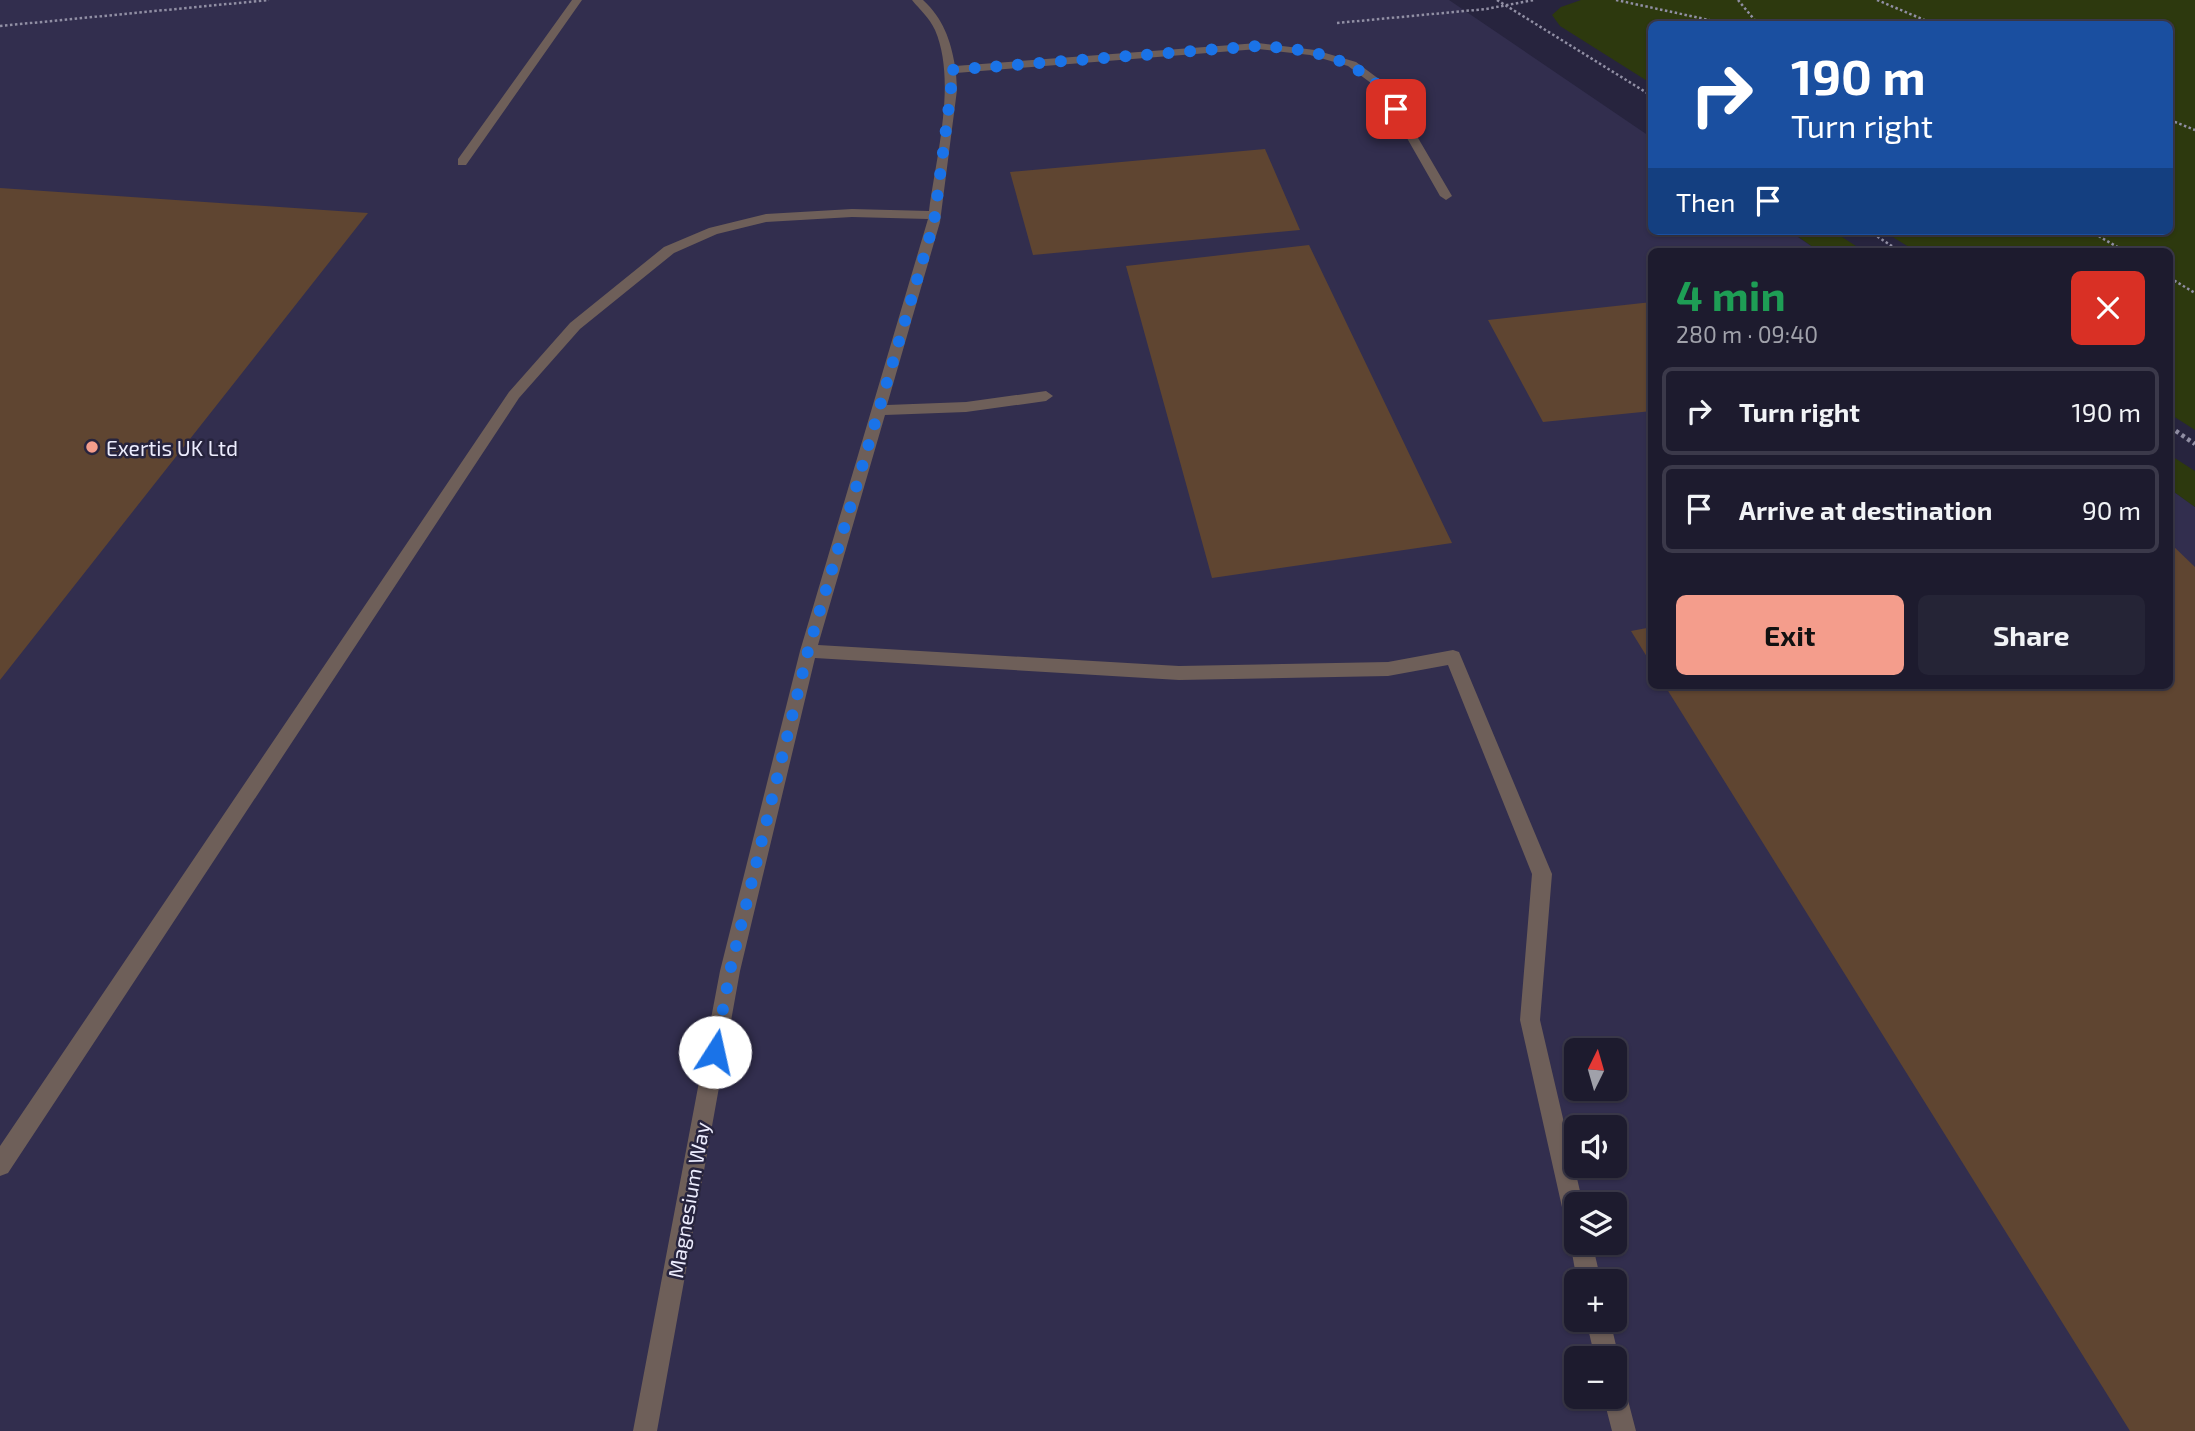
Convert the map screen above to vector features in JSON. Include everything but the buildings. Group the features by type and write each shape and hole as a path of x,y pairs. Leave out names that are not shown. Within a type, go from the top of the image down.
{"street":[{"path":"462,162 577,0"},
{"name":"Magnesium Way","path":"645,1431 730,971 808,651 935,215 951,90 950,70 940,25 928,8 917,0"},
{"path":"950,70 1258,46 1311,52 1352,64 1383,87 1446,196"},
{"path":"0,1165 513,395 575,326 669,250 713,231 766,218 852,213 935,215"},
{"path":"878,410 966,407 1046,397"},
{"path":"808,651 1179,673 1388,669 1453,657 1542,874 1530,1020 1569,1192"},
{"path":"1619,1409 1624,1431"}],"path":[{"path":"0,26 269,0"},
{"path":"1497,0 1648,94"},
{"path":"1324,24 1505,6 1534,0"},
{"path":"1616,0 1714,21"},
{"path":"1738,0 1756,21"},
{"path":"1877,0 1927,21"},
{"path":"2173,121 2195,130"},
{"path":"1875,235 1895,248"},
{"path":"2097,235 2119,248"},
{"path":"2173,280 2195,293"},
{"path":"2173,429 2195,443"}],"shaded area":[{"path":"0,0 1449,0 1648,135 1648,235 1795,235 1814,248 1648,248 1648,689 2173,689 2173,491 2195,507 2195,1431 0,1431"}],"green space":[{"path":"1581,0 2195,0 2195,430 2173,416 2173,248 1911,248 1889,235 2173,235 2173,21 1648,21 1648,81 1560,26 1552,15 1561,7"},
{"path":"1796,235 1839,235 1859,248 1814,248"},
{"path":"2173,457 2195,471 2195,507 2173,491"}],"place":[{"name":"Exertis UK Ltd","path":"92,447"}],"route":[{"path":"715,1052 730,971 808,651 934,222 951,90 950,70 1258,46 1287,47 1352,64 1383,87 1396,109"}]}
